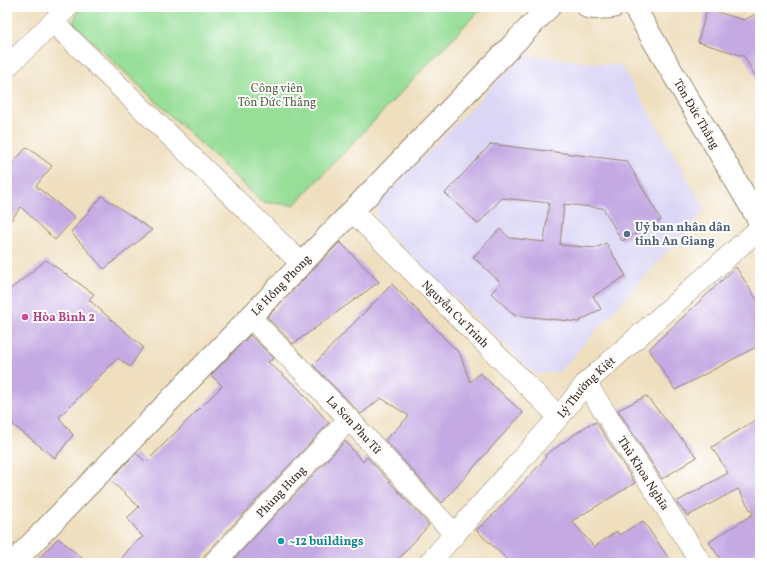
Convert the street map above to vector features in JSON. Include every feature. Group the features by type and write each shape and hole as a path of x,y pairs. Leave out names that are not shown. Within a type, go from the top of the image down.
{"street":[{"name":"Lê Hồng Phong","path":"13,563 549,7"},
{"path":"588,7 613,7"},
{"name":"Tôn Đức Thắng","path":"634,7 760,222"},
{"path":"7,67 58,14 302,264"},
{"name":"Nguyễn Cư Trinh","path":"352,211 560,417"},
{"name":"Lý Thường Kiệt","path":"429,563 560,417 586,383 760,228"},
{"name":"La Sơn Phu Tử","path":"250,317 349,419 455,535"},
{"name":"Thủ Khoa Nghĩa","path":"586,383 701,563"},
{"name":"Phùng Hưng","path":"214,563 349,419"}],"shaded area":[{"path":"523,55 622,66 705,209 559,372 535,374 376,222 379,202"}],"green space":[{"name":"Công viên Tôn Đức Thắng","path":"80,7 482,7 294,205 262,202 73,23"}],"building":[{"path":"707,9 744,20 760,12 760,85 744,56 698,42"},
{"name":"Uỷ ban nhân dân tỉnh An Giang","path":"491,144 627,161 661,220 622,241 603,208 564,204 560,245 596,248 606,243 626,276 593,296 601,309 578,322 514,315 491,293 501,283 473,257 500,229 510,238 544,242 549,203 502,198 478,224 445,193"},
{"path":"27,147 52,166 36,186 75,218 55,240 21,207 7,225 7,169"},
{"path":"102,196 152,230 104,269 71,232"},
{"path":"340,242 379,282 293,344 267,317"},
{"path":"46,260 94,294 89,300 143,347 130,367 118,358 59,417 73,435 55,458 7,420 7,292"},
{"path":"736,267 760,305 760,345 675,390 649,349"},
{"path":"392,284 460,354 470,382 480,373 523,413 442,503 385,440 409,416 381,398 361,414 313,365"},
{"path":"250,335 274,358 268,362 298,388 329,423 205,555 202,563 118,563 132,545 143,537 127,518 139,507 110,480 136,453 146,462 222,386 211,375"},
{"path":"646,396 697,457 662,479 618,410"},
{"path":"760,417 760,563 723,563 709,542 753,514 738,489 688,516 676,502 728,473 712,447"},
{"path":"596,422 635,483 572,521 594,547 617,531 619,535 643,521 672,563 511,563 476,530 494,514 546,458 544,456 591,423"},
{"path":"345,441 363,462 367,457 429,525 395,563 230,563"},
{"path":"58,538 88,563 34,563"}],"place":[{"name":"Uỷ ban nhân dân tỉnh An Giang","path":"627,234"},
{"name":"Hòa Bình 2","path":"25,317"},
{"name":"~12 buildings","path":"281,541"}]}
